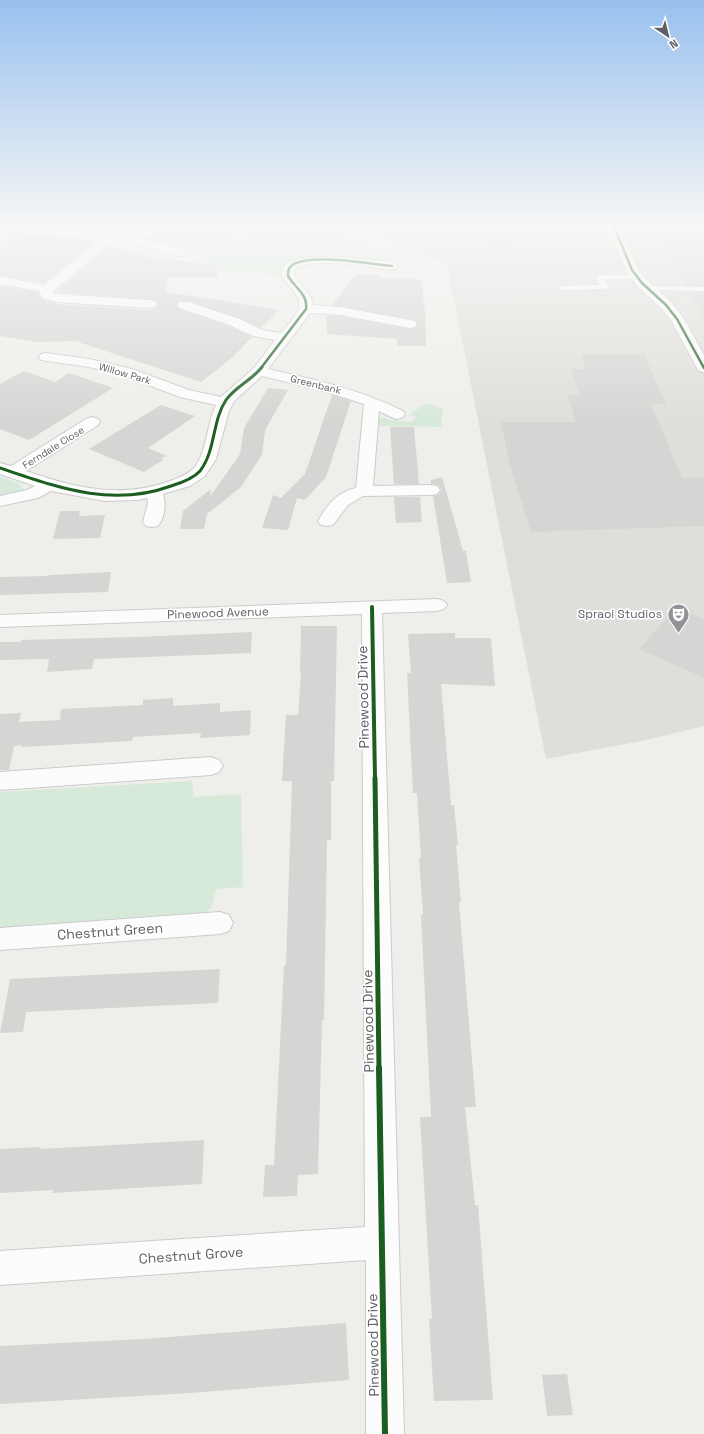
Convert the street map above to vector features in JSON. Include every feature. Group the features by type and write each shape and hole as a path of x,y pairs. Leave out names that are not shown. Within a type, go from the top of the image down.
{"street":[{"path":"47,291 46,294 56,298 150,304"},
{"path":"7,470 50,485 82,493 105,496 126,496 154,492 184,482 196,475 208,459 225,402 259,371 306,309 307,302 305,296 300,291"},
{"path":"651,291 674,316 700,355 704,368"},
{"path":"184,305 232,321 258,333 285,338"},
{"path":"306,309 340,311 410,324"},
{"name":"Willow Park","path":"46,357 84,362 119,370 143,377 185,394 225,402"},
{"name":"Greenbank","path":"259,371 345,392 372,401 397,414"},
{"path":"364,491 372,401"},
{"name":"Ferndale Close","path":"7,470 92,422"},
{"path":"0,501 32,494 50,485"},
{"path":"327,522 339,503 349,496 364,491 431,490"},
{"path":"152,522 158,503 154,492"},
{"name":"Pinewood Avenue","path":"0,622 437,605"},
{"name":"Pinewood Drive","path":"372,607 385,1434"},
{"path":"0,781 211,766"},
{"name":"Chestnut Green","path":"0,938 220,923"},
{"name":"Chestnut Grove","path":"0,1268 382,1242"}],"shaded area":[{"path":"452,291 704,291 704,726 646,740 546,759"}],"green space":[{"path":"426,403 443,409 441,427 376,426 378,419 384,417 389,420 411,422 416,417 409,415"},
{"path":"0,477 18,483 26,492 0,496"},
{"path":"192,781 194,797 241,794 243,887 216,889 212,906 200,918 0,930 0,792"}],"building":[{"path":"0,291 38,292 42,299 56,304 150,310 156,308 158,303 155,300 150,299 55,292 166,291 279,310 261,328 237,317 189,301 178,301 176,306 179,309 226,325 252,337 233,357 201,382 78,342 79,341 36,342 0,336"},
{"path":"343,291 422,291 425,311 426,346 397,346 397,339 327,334 326,316 340,316 410,329 415,328 418,325 415,320 332,305"},
{"path":"689,292 704,292 704,320"},
{"path":"644,354 666,404 651,404 682,478 704,477 704,526 531,532 509,462 501,422 576,422 567,395 580,395 571,369 586,369 581,355"},
{"path":"24,371 55,382 69,373 113,388 29,440 0,429 0,384"},
{"path":"268,388 288,390 265,430 262,455 241,487 207,514 204,529 180,529 183,511 211,489 210,497 240,454 244,428"},
{"path":"332,395 351,401 326,477 305,500 297,498 288,530 262,528 273,495 281,498 305,474"},
{"path":"161,405 195,416 148,448 166,456 161,459 163,460 144,472 89,449"},
{"path":"390,427 414,427 419,484 394,484"},
{"path":"442,477 463,551 466,551 471,582 447,583 433,496 438,495 442,490 438,485 431,484 431,480"},
{"path":"394,497 420,497 422,522 396,523"},
{"path":"60,511 80,511 79,516 105,515 100,538 53,539"},
{"path":"111,572 108,592 0,595 0,577"},
{"name":"Spraoi Studios","path":"677,607 704,619 704,678 639,649"},
{"path":"301,626 337,626 334,781 331,781 331,840 327,840 324,1020 322,1020 318,1174 298,1175 297,1196 263,1197 265,1165 274,1165 284,965 286,965 292,781 282,781 286,715 298,715 301,674"},
{"path":"252,632 251,653 94,659 92,669 47,672 49,659 0,660 0,642"},
{"path":"455,633 455,638 491,638 495,686 441,684 451,805 454,805 458,845 456,845 461,902 459,902 476,1107 465,1107 475,1205 478,1205 493,1400 434,1401 429,1319 432,1319 420,1117 431,1117 421,915 423,915 419,858 421,858 417,793 413,793 407,673 411,673 408,634"},
{"path":"173,698 173,706 220,703 220,712 251,710 250,735 200,738 201,733 133,737 132,741 22,747 22,745 14,746 9,770 0,770 0,714 21,713 19,722 60,720 61,709 143,705 143,700"},
{"path":"220,969 218,1003 26,1012 23,1032 0,1033 10,979"},
{"path":"204,1140 202,1184 52,1193 53,1190 0,1193 0,1149 41,1147 40,1149"},
{"path":"346,1323 349,1380 191,1393 0,1404 0,1346 144,1339"},
{"path":"567,1374 573,1415 547,1416 542,1375"}],"cycle path":[{"path":"0,468 59,488 105,496 138,495 164,489 184,482 199,472 208,459 221,411 227,399 259,371 306,309 306,299 300,291"},
{"path":"651,291 666,305 677,319 704,368"},
{"path":"372,607 385,1434"}],"place":[{"name":"Spraoi Studios","path":"678,634"}]}
